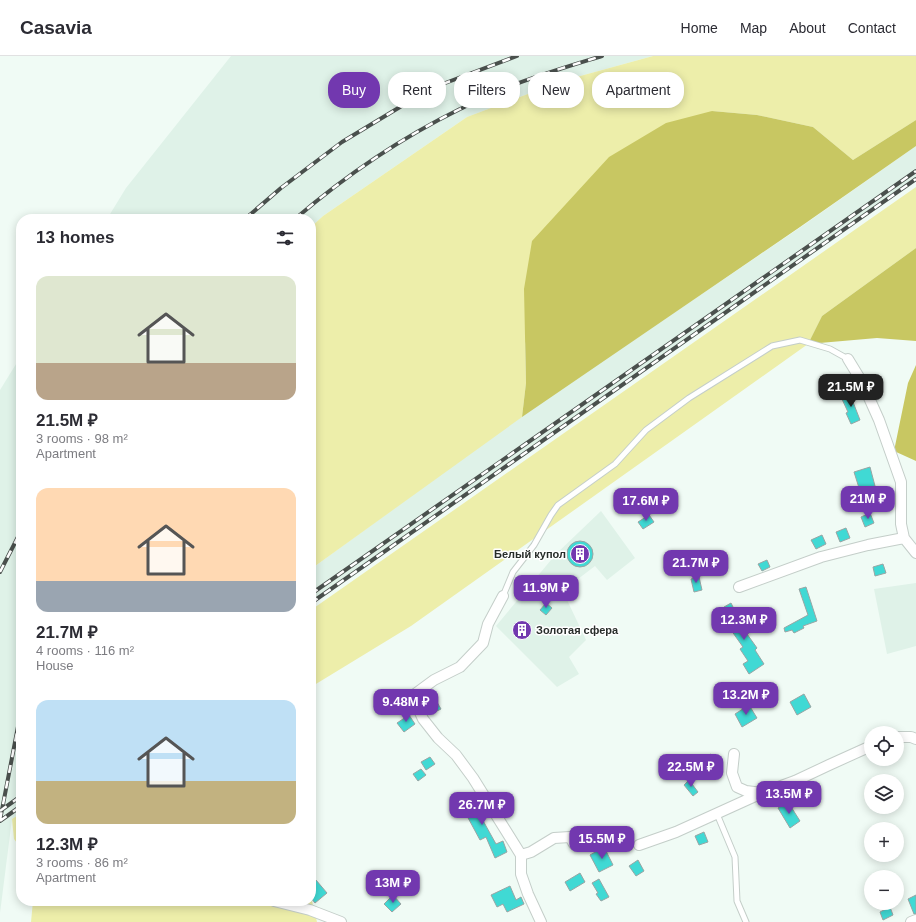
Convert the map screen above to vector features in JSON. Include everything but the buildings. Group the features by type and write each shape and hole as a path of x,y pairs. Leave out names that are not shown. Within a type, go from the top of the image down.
{"street":[{"path":"848,358 862,382 880,420 901,482 902,524 904,538 916,553"},
{"path":"739,587 820,557 904,538"},
{"path":"503,596 488,624 483,643 460,667 434,680 415,694 417,706 423,719 438,738 456,755 473,778 521,855 521,874 541,922"},
{"path":"904,737 916,739"},
{"path":"639,845 676,832 762,793 795,781 864,749"},
{"path":"734,754 732,774 737,786 746,792 762,793"},
{"path":"521,855 531,852 554,838 570,837 574,844"},
{"path":"294,906 310,910 341,922"},
{"path":"911,922 916,920"}],"lane":[{"path":"503,596 513,572 534,546 558,505 615,464 646,430 689,398 772,346 800,340 830,349 848,358"},
{"path":"717,814 735,857 737,901 746,922"}],"shaded area":[{"path":"231,56 653,56 584,75 584,72 528,72 528,94 520,97 520,72 454,72 454,108 491,108 467,117 323,216 316,222 316,214 110,214 126,188"},
{"path":"712,111 757,115 813,127 853,160 916,120 916,146 522,417 526,383 524,289 532,241 609,157 666,123"},
{"path":"916,146 916,181 712,325 542,441 316,600 316,565 520,417 798,229"},
{"path":"916,248 916,341 877,338 808,344 822,316"},
{"path":"16,364 16,816 12,819 0,913 0,390"},
{"path":"916,365 916,461 894,451 908,383"},
{"path":"601,511 635,558 607,580 595,566 578,579 568,602 586,640 569,657 579,674 557,687 496,626 556,554"},
{"path":"916,583 916,646 887,654 874,589"}],"green space":[{"path":"653,56 916,56 916,120 853,160 813,127 757,115 712,111 525,343 526,383 522,417 316,565 316,222 323,216 467,117 491,108 520,108 520,97 528,94 528,108 584,108 584,75 592,73 592,108 684,108 684,72 595,72"},
{"path":"916,187 916,248 822,316 808,344 411,626 316,684 316,607"},
{"path":"16,816 16,842 14,839 12,819"},
{"path":"33,906 313,906 317,922 31,922"}],"railway":[{"path":"251,214 281,188 342,142 400,107 440,85 517,56"},
{"path":"301,214 374,159 416,132 438,120 484,96 547,73 602,56"},
{"path":"316,591 916,171"},
{"path":"316,599 916,179"},
{"path":"0,572 16,541"},
{"path":"0,820 16,737"},
{"path":"0,811 16,800"},
{"path":"0,821 16,810"}],"place":[{"name":"Белый купол","path":"580,554"},
{"name":"Золотая сфера","path":"522,630"}]}
